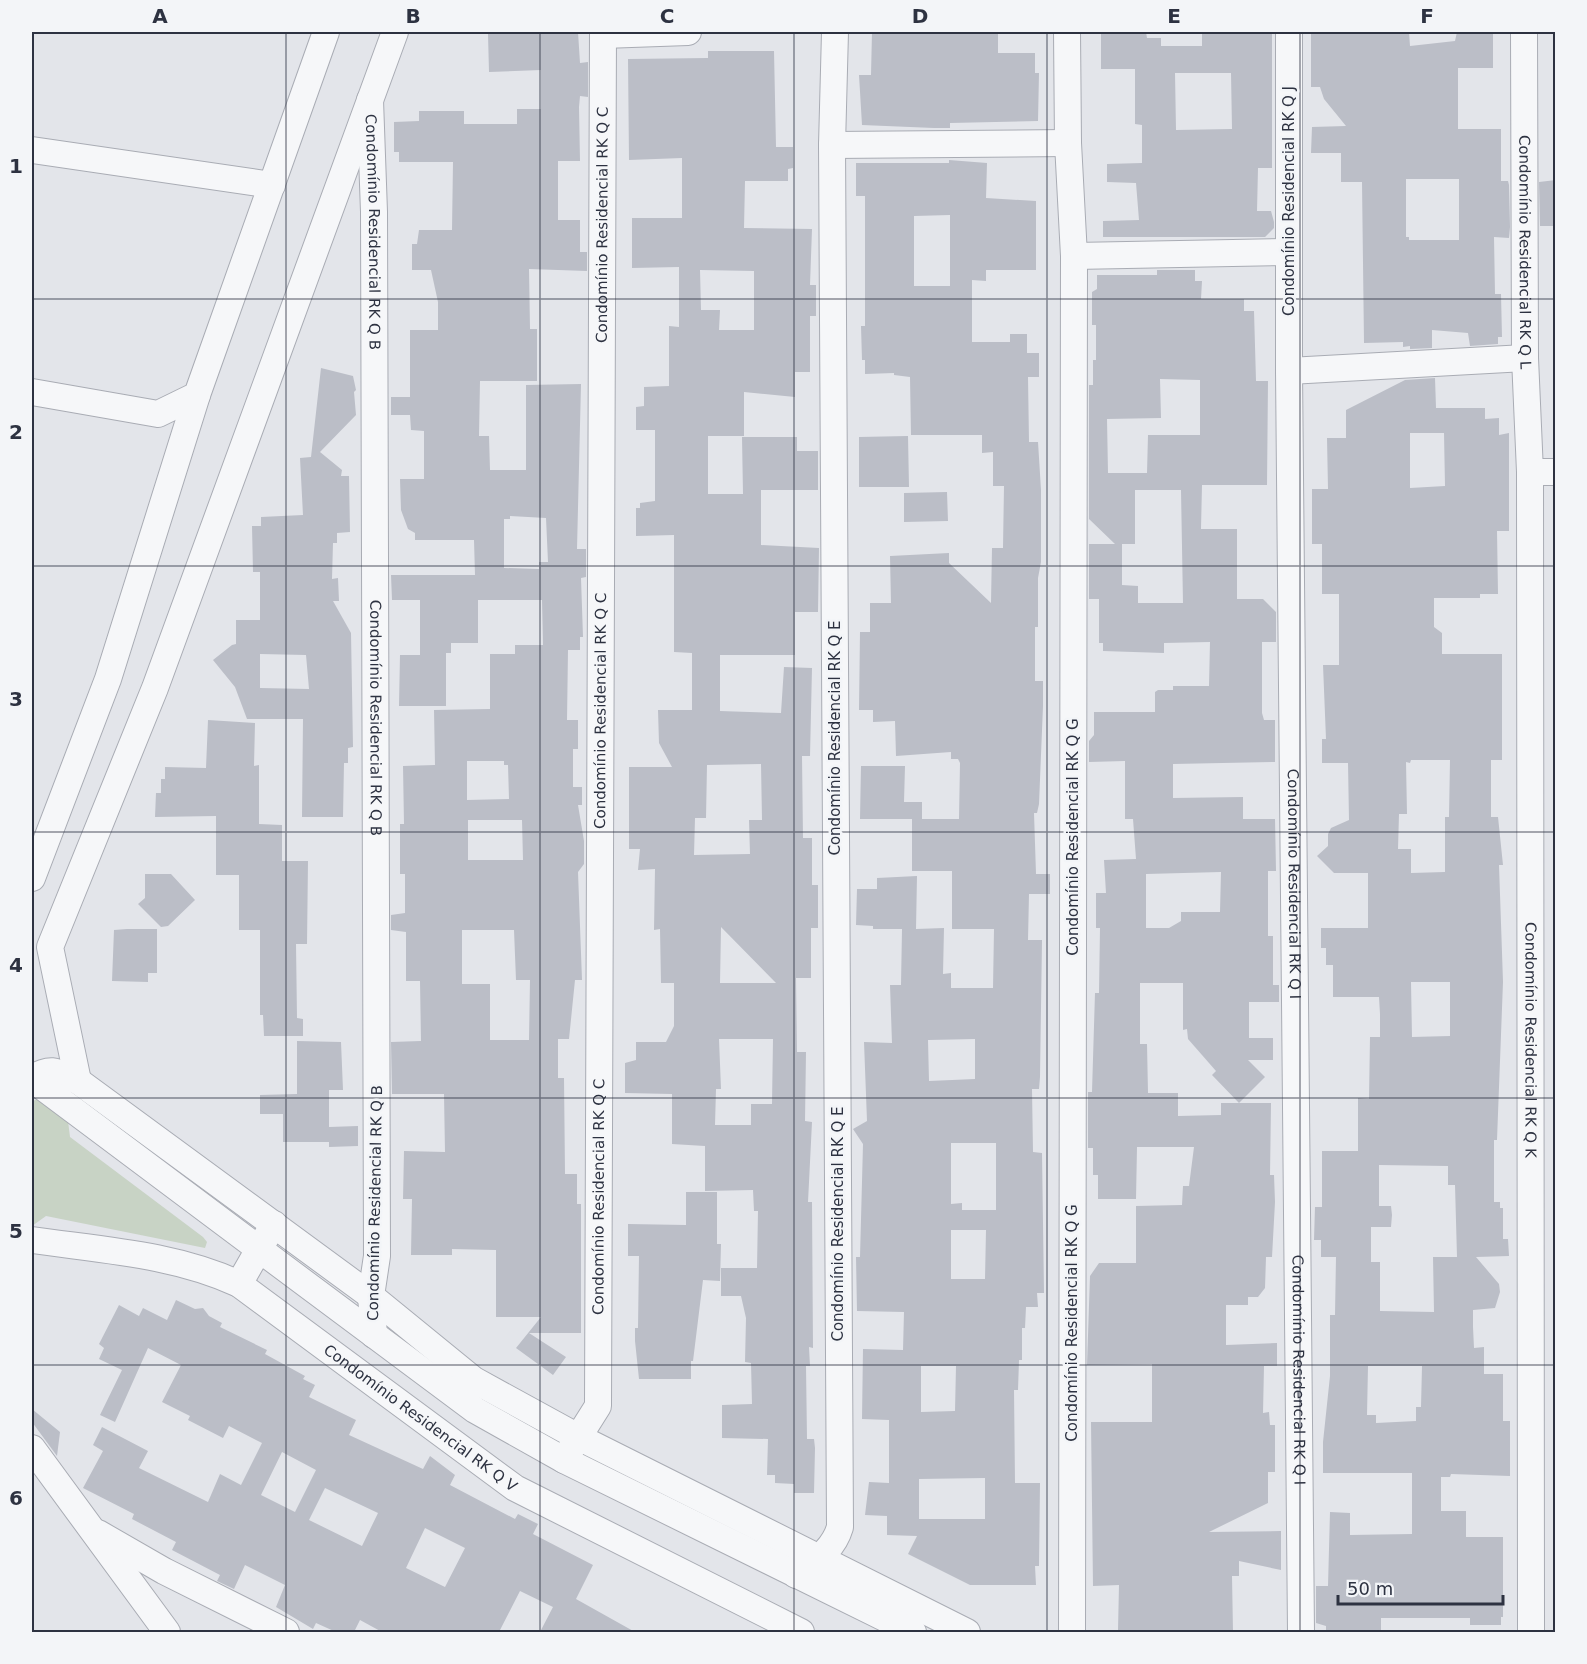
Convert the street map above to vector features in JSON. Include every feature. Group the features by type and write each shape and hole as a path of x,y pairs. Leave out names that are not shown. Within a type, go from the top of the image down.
{"street":[{"path":"32,879 108,678 197,395 326,32"},
{"path":"78,1081 50,947 154,688 395,32"},
{"name":"Condomínio Residencial RK Q C","path":"564,1460 598,1406 603,33 688,32"},
{"name":"Condomínio Residencial RK Q E","path":"796,1575 828,1551 836,1540 840,1527 832,145 835,32"},
{"name":"Condomínio Residencial RK Q G","path":"1067,32 1068,143 1074,256 1072,1632"},
{"name":"Condomínio Residencial RK Q J","path":"1289,32 1289,371"},
{"name":"Condomínio Residencial RK Q L","path":"1524,32 1525,358 1530,472"},
{"name":"Condomínio Residencial RK Q B","path":"370,100 374,212 377,1245 371,1296 374,1335"},
{"path":"832,145 1068,143"},
{"path":"32,150 272,185"},
{"path":"1074,256 1288,252"},
{"path":"1289,371 1525,358"},
{"name":"Condomínio Residencial RK Q I","path":"1289,371 1301,1632"},
{"path":"32,392 158,414 197,395"},
{"path":"1530,472 1556,472"},
{"name":"Condomínio Residencial RK Q K","path":"1530,472 1531,1632"},
{"path":"914,1632 564,1460 475,1410 32,1078 46,1070 57,1071 78,1081 371,1296 474,1380 578,1437 967,1632"},
{"path":"239,1284 274,1224"},
{"name":"Condomínio Residencial RK Q V","path":"32,1240 165,1259 207,1269 239,1284 515,1488 801,1632"},
{"path":"32,1448 167,1632"},
{"path":"88,1527 164,1571 286,1632"}],"green space":[{"path":"41,1096 67,1113 70,1137 203,1237 207,1242 205,1248 46,1216 32,1226 32,1102"}],"building":[{"path":"510,32 578,32 580,63 588,62 588,97 580,96 579,107 580,161 558,161 558,220 580,220 580,252 587,252 587,271 529,269 530,329 537,329 537,381 480,381 479,436 489,436 490,470 526,470 526,385 581,384 577,549 586,549 586,577 581,578 583,637 580,637 580,650 568,650 567,720 578,720 578,749 573,749 573,787 582,787 582,805 578,805 584,841 584,864 578,872 582,980 575,980 569,1039 558,1039 558,1078 564,1078 565,1174 577,1174 577,1204 581,1204 581,1333 529,1333 566,1357 553,1375 516,1348 541,1317 496,1317 496,1250 452,1249 452,1255 411,1255 412,1199 403,1199 404,1151 445,1152 444,1094 392,1094 391,1042 421,1041 420,981 406,981 406,932 391,930 391,915 405,913 405,874 400,874 400,824 404,824 403,766 435,765 434,710 490,709 490,654 515,654 515,645 543,645 542,600 478,600 478,643 451,643 451,653 446,653 446,706 399,706 400,655 420,655 420,600 392,600 391,575 475,575 474,540 415,540 415,533 408,529 401,510 400,479 424,479 424,431 411,430 410,415 391,415 391,397 410,397 410,330 438,330 438,302 431,270 412,270 412,244 417,244 419,230 452,230 453,162 399,162 399,152 394,152 394,122 419,121 419,111 464,111 464,124 517,124 517,109 541,109 541,70 489,72 488,34 510,34","holes":["510,516 546,518 548,562 539,562 539,569 504,568 504,519 510,519","467,761 504,761 504,765 508,765 509,799 467,800","468,820 522,820 523,860 468,860","462,930 514,930 516,980 530,980 529,1040 490,1040 490,984 462,984"]},
{"path":"872,32 998,32 998,53 1035,53 1035,73 1039,73 1038,121 950,123 950,128 862,125 859,75 871,75"},
{"path":"1101,32 1146,32 1147,38 1161,38 1161,46 1202,46 1202,32 1272,32 1272,168 1258,168 1257,211 1271,211 1274,228 1265,237 1103,237 1103,221 1139,220 1136,183 1107,182 1107,164 1142,163 1142,125 1135,124 1135,69 1101,69","holes":["1175,73 1231,73 1232,129 1176,130"]},
{"path":"1311,32 1409,32 1410,46 1455,41 1457,32 1493,32 1493,68 1458,68 1458,129 1501,129 1501,181 1508,181 1509,185 1510,227 1509,238 1494,237 1495,294 1501,294 1502,337 1498,337 1498,344 1470,346 1468,333 1432,330 1432,348 1410,349 1410,346 1403,347 1403,342 1364,343 1362,182 1341,182 1341,153 1311,153 1312,127 1346,126 1324,99 1320,87 1311,87","holes":["1406,179 1459,179 1459,240 1409,240 1409,237 1406,237"]},
{"path":"708,51 774,51 776,147 793,147 793,168 788,169 788,181 745,181 744,228 812,229 810,285 816,285 816,316 810,316 810,372 795,372 795,397 744,392 744,436 708,436 708,494 743,494 742,437 797,437 797,451 818,451 818,490 761,490 761,545 819,548 818,612 795,612 795,655 720,655 720,711 781,713 784,667 812,668 810,756 802,756 803,838 812,838 812,885 818,885 818,928 811,928 811,978 796,978 797,1052 806,1052 805,1121 812,1122 808,1202 812,1202 813,1348 809,1347 810,1366 806,1366 807,1439 814,1439 815,1448 814,1493 794,1493 794,1484 775,1483 775,1475 767,1475 768,1439 722,1438 722,1405 752,1404 751,1363 745,1362 746,1318 741,1296 721,1296 721,1268 757,1268 758,1211 754,1211 753,1190 705,1191 705,1146 672,1144 672,1094 625,1093 625,1063 636,1060 636,1042 666,1042 674,1026 674,983 661,983 660,929 654,930 655,869 638,870 640,849 629,849 629,767 672,767 659,743 658,710 692,710 692,653 674,652 674,535 636,536 636,508 640,508 640,503 655,501 655,430 636,430 636,407 644,406 644,387 669,386 669,326 679,327 679,267 632,268 632,218 682,218 682,158 629,160 628,59 708,58","holes":["700,270 754,271 754,330 719,330 720,310 701,310","761,764 762,820 749,820 750,854 694,855 695,818 706,818 707,765","721,927 776,983 720,983","719,1039 773,1039 772,1104 751,1104 751,1125 715,1125 716,1089 721,1089"]},
{"path":"949,160 987,163 986,198 1036,201 1036,270 986,270 986,281 972,280 972,342 1010,342 1010,334 1027,334 1027,353 1039,353 1039,377 1028,377 1029,442 1038,442 1041,490 1041,562 1038,578 1038,627 1035,627 1035,681 1043,681 1043,706 1039,804 1037,813 1034,813 1036,874 1050,874 1050,894 1029,894 1028,940 1042,940 1040,1077 1039,1089 1032,1089 1033,1152 1042,1153 1044,1293 1037,1293 1038,1307 1026,1307 1025,1328 1022,1328 1022,1360 1019,1360 1018,1390 1014,1390 1015,1483 1040,1483 1039,1566 1035,1566 1036,1585 970,1585 908,1554 917,1536 887,1535 887,1516 865,1515 869,1482 889,1483 889,1420 862,1419 863,1349 903,1350 904,1312 857,1311 856,1257 860,1257 863,1144 853,1129 867,1121 864,1042 892,1043 890,985 901,985 902,929 873,929 873,926 856,925 857,889 877,889 877,878 917,876 916,929 944,928 943,974 951,973 951,988 993,988 994,929 952,929 952,871 912,871 912,819 959,819 960,763 958,759 951,759 951,752 896,756 895,721 873,722 873,710 859,710 860,632 870,632 870,603 891,603 890,556 949,553 949,563 991,603 992,548 1003,548 1004,486 993,486 993,452 982,453 982,435 911,435 910,377 894,375 894,373 865,374 865,360 862,360 861,326 865,326 865,196 856,196 856,163 949,163","holes":["950,215 950,286 914,286 914,216","975,1039 975,1079 929,1081 928,1040","951,1143 996,1143 996,1210 962,1210 962,1203 951,1204","951,1230 986,1230 985,1279 951,1279","921,1366 956,1366 955,1411 921,1412","985,1478 985,1519 919,1519 919,1479"]},
{"path":"1556,180 1556,226 1540,226 1539,182"},
{"path":"1157,270 1195,270 1195,281 1202,281 1201,299 1244,299 1244,311 1254,311 1256,381 1268,381 1267,485 1202,485 1201,529 1237,529 1237,599 1263,599 1276,612 1276,642 1262,642 1262,713 1264,720 1275,720 1275,762 1173,764 1173,798 1243,797 1243,819 1275,819 1276,871 1268,871 1268,936 1273,936 1273,985 1279,985 1279,1002 1249,1002 1249,1038 1273,1038 1273,1060 1248,1060 1265,1077 1239,1103 1271,1103 1270,1175 1274,1175 1275,1202 1272,1257 1266,1257 1265,1288 1258,1297 1248,1297 1248,1305 1226,1305 1226,1345 1277,1343 1277,1366 1264,1366 1263,1413 1269,1412 1270,1425 1275,1425 1275,1472 1268,1472 1268,1503 1209,1532 1281,1531 1281,1570 1239,1561 1239,1576 1232,1576 1233,1632 1118,1630 1119,1585 1093,1586 1091,1422 1152,1422 1152,1364 1087,1365 1090,1276 1099,1263 1136,1263 1136,1206 1182,1205 1183,1186 1189,1186 1194,1147 1137,1147 1136,1199 1098,1199 1098,1175 1093,1175 1093,1148 1088,1148 1088,1092 1092,1092 1095,993 1099,993 1100,928 1096,928 1096,893 1106,893 1104,860 1136,859 1133,819 1125,819 1125,761 1089,762 1089,741 1094,735 1094,712 1155,712 1155,692 1158,690 1173,690 1173,686 1209,686 1210,642 1164,643 1164,653 1103,651 1103,643 1099,643 1099,599 1089,599 1089,544 1115,544 1089,519 1089,385 1093,385 1093,360 1096,360 1096,325 1092,325 1092,292 1097,289 1097,275 1157,275","holes":["1160,379 1200,380 1200,435 1148,435 1147,473 1108,473 1107,419 1161,418","1135,490 1181,490 1183,603 1138,603 1138,586 1122,585 1122,544 1135,544","1221,872 1220,912 1181,912 1181,921 1169,928 1146,928 1146,874","1140,983 1183,983 1183,1030 1187,1029 1188,1039 1216,1071 1212,1075 1239,1103 1221,1103 1221,1115 1178,1116 1178,1093 1148,1093 1147,1044 1140,1044"]},
{"path":"321,368 353,376 356,390 354,392 356,415 320,452 342,470 341,476 349,476 350,532 337,533 337,543 333,543 332,579 338,578 339,601 333,601 351,633 353,747 348,748 348,763 344,763 343,817 302,817 303,719 247,719 235,687 213,660 236,644 236,620 260,620 260,572 253,572 252,526 261,526 261,517 303,515 300,458 311,457","holes":["260,654 306,655 309,689 260,688"]},
{"path":"1435,378 1436,408 1485,408 1485,419 1499,418 1499,435 1509,433 1509,531 1497,531 1498,594 1480,594 1480,598 1434,598 1434,627 1442,633 1442,654 1502,654 1502,760 1491,760 1491,817 1498,817 1503,865 1499,865 1503,982 1497,1140 1494,1140 1494,1202 1500,1202 1500,1208 1503,1208 1503,1239 1508,1239 1509,1256 1476,1257 1499,1284 1500,1292 1495,1308 1473,1310 1473,1327 1474,1348 1484,1347 1484,1374 1503,1374 1503,1421 1510,1421 1510,1476 1451,1474 1450,1477 1441,1477 1441,1511 1466,1511 1466,1537 1503,1537 1503,1617 1501,1617 1501,1625 1470,1625 1470,1618 1381,1618 1381,1632 1326,1632 1326,1626 1316,1623 1316,1586 1328,1586 1330,1512 1350,1513 1350,1535 1412,1534 1412,1473 1323,1473 1323,1442 1330,1376 1330,1315 1335,1315 1336,1257 1321,1257 1321,1240 1314,1240 1315,1207 1322,1207 1322,1151 1358,1151 1358,1098 1369,1099 1370,1037 1380,1037 1380,1014 1379,997 1333,997 1333,965 1326,965 1326,948 1321,948 1321,928 1368,928 1368,873 1334,873 1317,856 1328,846 1328,834 1331,828 1349,820 1348,763 1322,763 1322,739 1326,739 1323,665 1339,665 1339,594 1322,594 1322,544 1312,544 1312,489 1328,489 1327,438 1346,438 1346,410 1405,380","holes":["1410,433 1444,433 1445,486 1410,488","1411,760 1450,760 1449,817 1445,817 1445,872 1411,873 1411,849 1398,849 1399,814 1407,814 1406,762 1410,763","1411,982 1450,982 1450,1036 1412,1037","1379,1165 1448,1166 1448,1185 1455,1185 1457,1257 1433,1257 1434,1312 1380,1311 1380,1262 1371,1262 1371,1227 1391,1227 1391,1206 1379,1206","1368,1366 1422,1366 1421,1407 1416,1407 1416,1421 1376,1423 1376,1415 1367,1415"]},
{"path":"908,436 909,487 859,487 859,437"},
{"path":"947,492 948,521 904,522 904,493"},
{"path":"208,720 255,723 254,766 259,765 259,824 282,825 282,861 308,861 307,944 296,944 297,1018 303,1019 303,1036 264,1036 263,1015 260,1015 260,930 239,930 239,875 216,875 216,816 155,817 156,793 161,793 161,779 165,779 165,767 206,768"},
{"path":"861,766 905,766 904,802 922,802 922,819 860,819"},
{"path":"145,874 171,874 195,900 168,926 161,927 138,904 145,898"},
{"path":"157,929 157,973 148,973 148,982 112,981 114,930"},
{"path":"297,1041 341,1042 343,1090 329,1090 329,1127 358,1126 358,1146 329,1147 329,1142 283,1142 283,1114 260,1114 260,1095 297,1094"},
{"path":"686,1192 717,1192 717,1244 721,1244 720,1281 703,1280 693,1361 691,1361 691,1379 639,1379 635,1328 638,1328 639,1256 628,1256 628,1224 686,1225"},
{"path":"176,1300 195,1309 203,1308 209,1316 222,1323 220,1327 267,1350 265,1354 305,1376 303,1379 315,1385 309,1397 356,1420 349,1435 423,1469 430,1456 455,1475 450,1485 515,1519 518,1514 538,1524 533,1534 593,1565 576,1599 635,1632 540,1632 553,1607 520,1591 499,1632 382,1632 360,1620 354,1632 336,1632 316,1623 313,1629 276,1607 285,1585 245,1565 234,1589 217,1581 220,1575 172,1550 176,1542 132,1519 134,1514 83,1488 103,1451 93,1445 102,1427 148,1451 139,1468 208,1502 220,1474 241,1485 262,1443 229,1426 223,1438 188,1420 190,1416 162,1402 181,1365 148,1348 115,1422 100,1415 122,1370 99,1359 104,1348 99,1344 119,1305 139,1316 143,1308 167,1320","holes":["282,1452 316,1470 295,1512 261,1495","325,1488 378,1513 362,1546 309,1520","425,1528 465,1548 445,1587 406,1568"]},
{"path":"32,1409 60,1432 57,1456 32,1422"}]}
